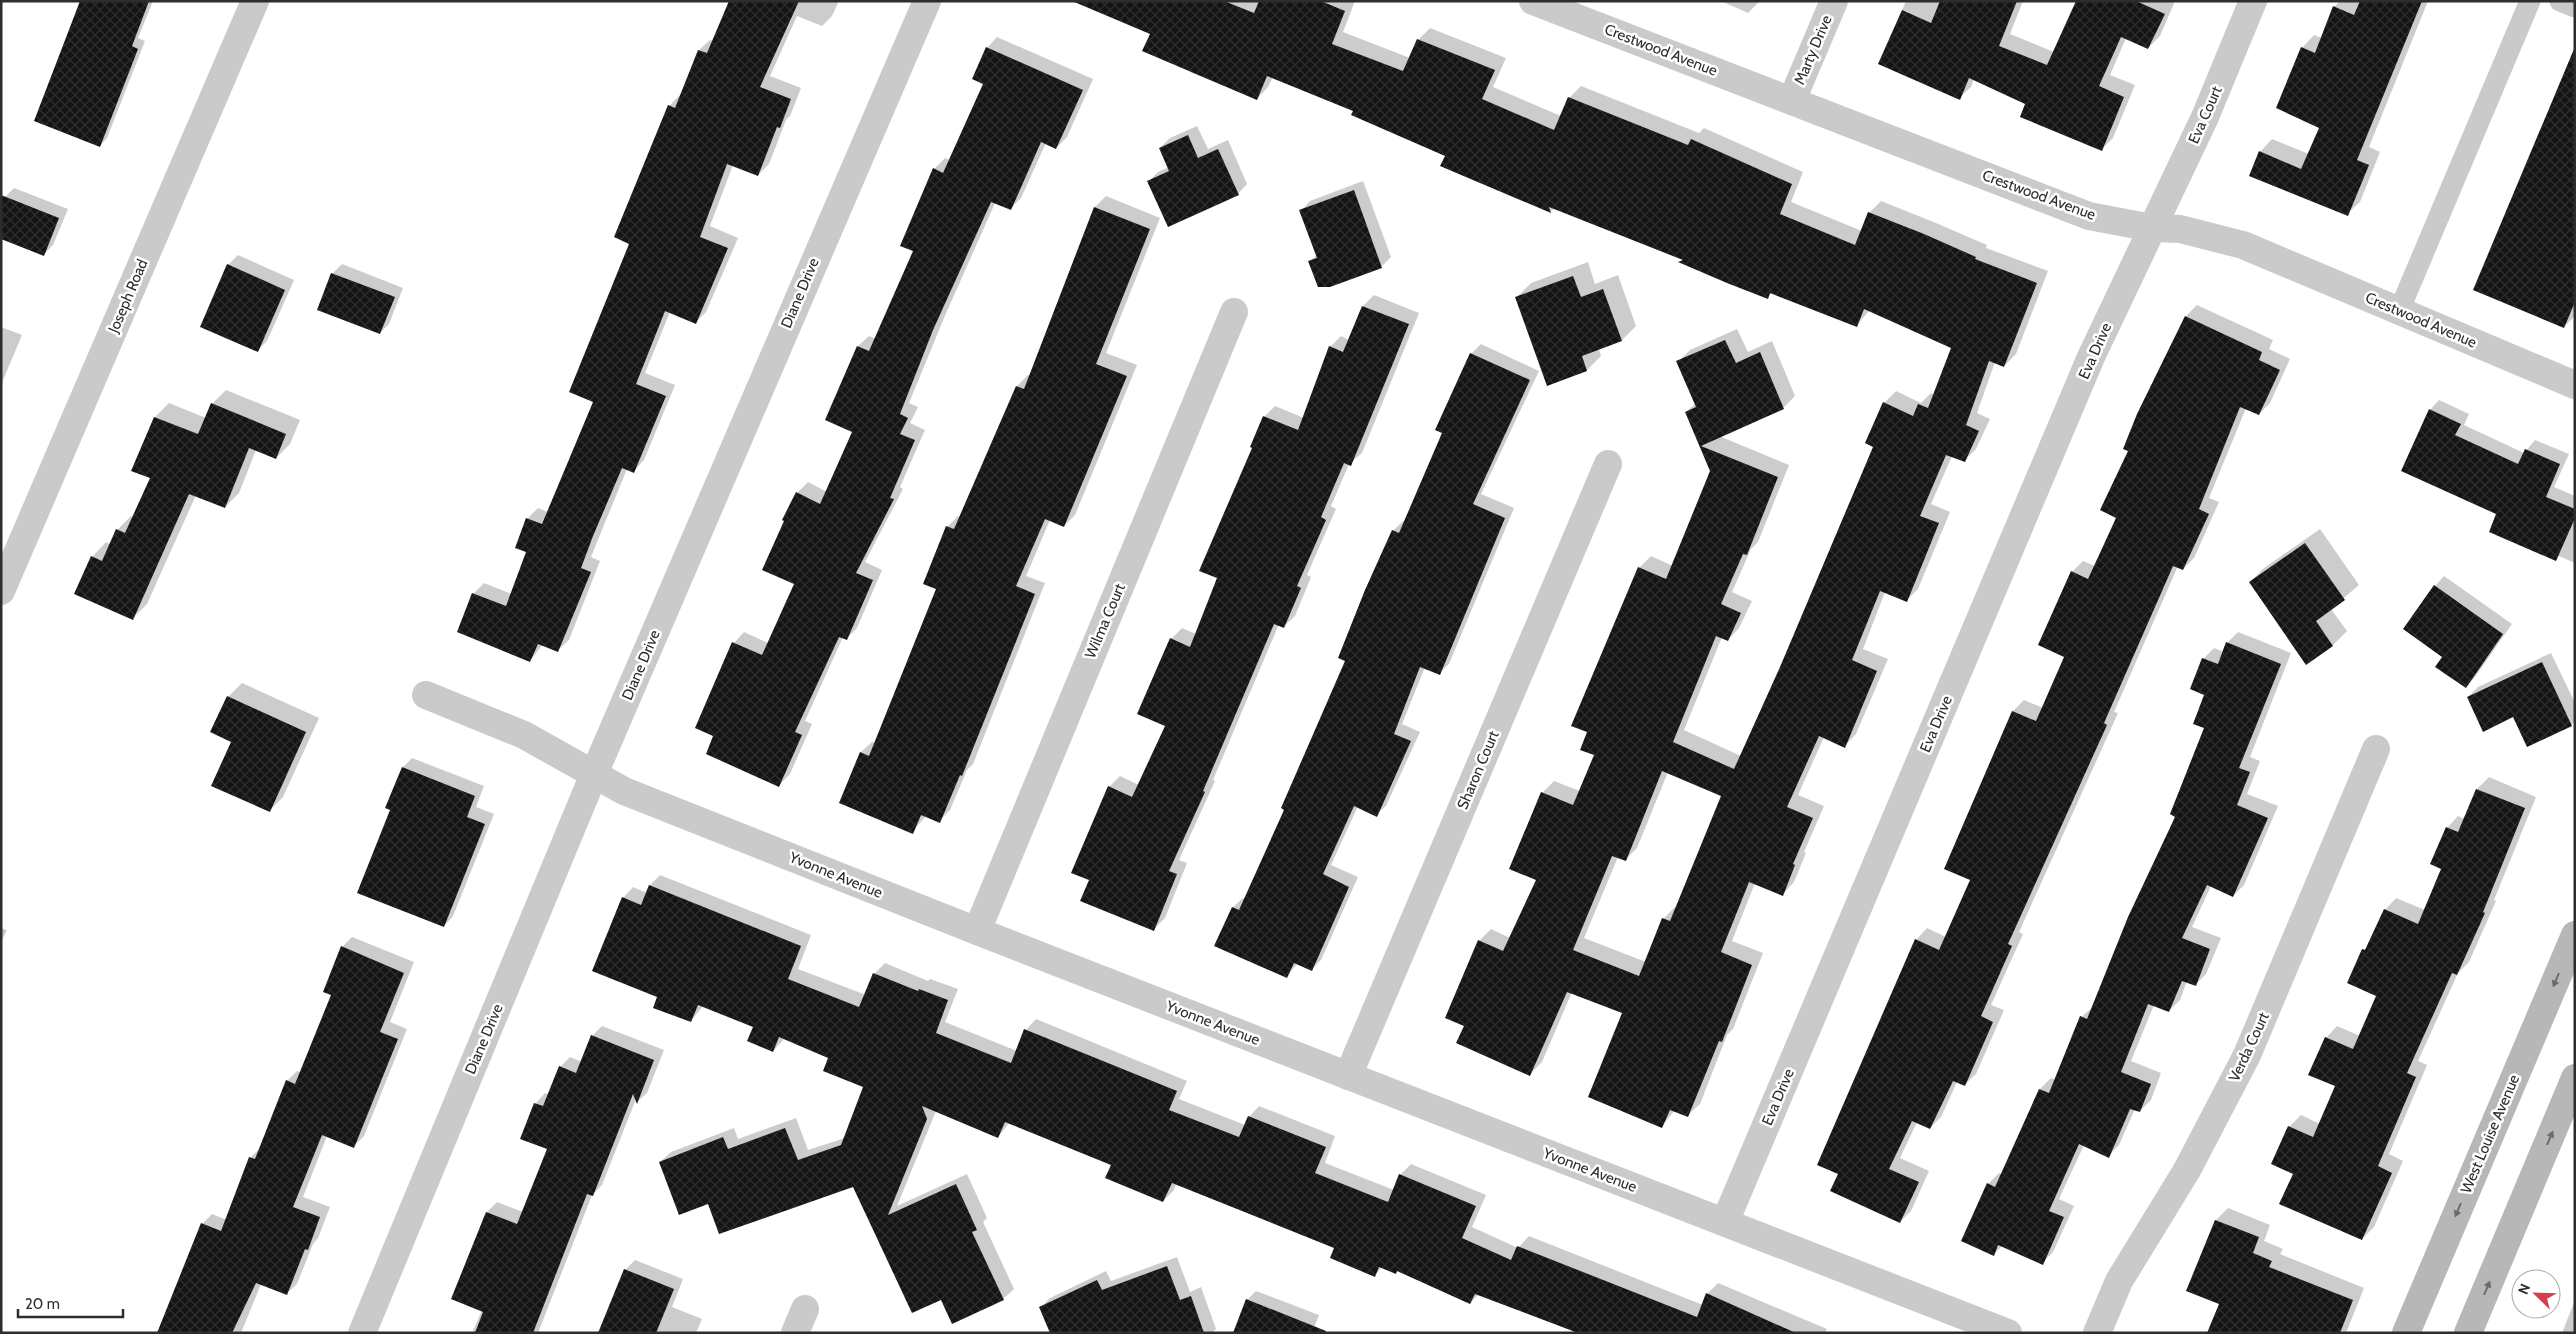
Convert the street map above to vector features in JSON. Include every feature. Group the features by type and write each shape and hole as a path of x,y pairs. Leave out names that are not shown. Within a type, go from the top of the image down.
{"main road":[{"name":"West Louise Avenue","path":"2406,1333 2575,935"},
{"path":"2468,1333 2575,1078"}],"street":[{"name":"Joseph Road","path":"1,591 255,1"},
{"name":"Diane Drive","path":"362,1333 594,774 927,1"},
{"name":"Crestwood Avenue","path":"1533,1 2089,216 2152,228 2180,229 2243,245 2575,385"},
{"name":"Marty Drive","path":"1792,100 1834,1"},
{"name":"Eva Court","path":"2152,228 2205,117 2254,1"},
{"name":"Eva Drive","path":"1725,1222 2088,366 2152,228"},
{"name":"Wilma Court","path":"977,931 1234,312"},
{"name":"Sharon Court","path":"1348,1076 1608,464"},
{"name":"Yvonne Avenue","path":"426,695 524,735 624,791 977,931 2008,1333"},
{"name":"Verda Court","path":"2098,1333 2119,1281 2187,1170 2248,1056 2376,749"}],"lane":[{"path":"2399,311 2530,1"},
{"path":"2560,1 2575,7"}],"building":[{"path":"80,1 149,1 132,46 138,49 100,147 34,121"},
{"path":"729,1 799,1 760,87 791,99 780,128 777,127 758,176 727,164 700,237 728,248 696,324 665,311 636,384 666,396 634,473 622,468 593,536 581,568 591,572 558,652 538,644 530,662 457,632 472,593 506,606 526,552 515,548 526,518 542,524 593,402 569,392 629,244 614,237 668,105 675,108 698,50 707,53"},
{"path":"1072,1 1224,1 1254,13 1259,1 1321,1 1345,11 1332,44 1403,71 1417,39 1495,70 1482,99 1554,130 1568,97 1688,145 1691,139 1792,184 1780,214 1855,245 1868,212 1924,234 1976,257 1975,259 2037,283 2004,367 1989,361 1966,425 1979,431 1965,462 1946,455 1920,516 1939,523 1907,602 1880,591 1852,660 1877,671 1845,748 1819,736 1787,807 1813,818 1793,864 1795,865 1783,896 1749,882 1721,952 1752,965 1722,1042 1719,1041 1688,1117 1670,1110 1662,1128 1588,1097 1622,1013 1567,992 1530,1076 1456,1043 1464,1026 1445,1018 1478,940 1503,951 1536,880 1509,869 1541,792 1573,805 1594,755 1580,750 1587,732 1571,726 1638,567 1666,579 1710,471 1685,412 1696,407 1676,361 1725,340 1736,363 1760,352 1784,409 1701,446 1778,477 1747,555 1743,554 1721,604 1741,613 1728,641 1716,636 1673,742 1734,769 1780,667 1873,447 1865,443 1883,402 1913,416 1918,404 1928,408 1951,348 1864,309 1857,327 1770,293 1768,299 1727,283 1678,262 1683,260 1549,207 1551,213 1440,166 1445,156 1351,115 1353,111 1267,76 1257,100 1142,51 1150,34","holes":["1662,771 1721,796 1670,921 1662,918 1639,976 1573,950 1612,856 1626,861"]},
{"path":"1940,1 2017,1 1999,46 2047,65 2076,1 2136,1 2165,14 2148,49 2121,37 2099,86 2124,97 2102,151 2020,117 2025,104 1969,78 1960,100 1878,64 1902,10 1931,23"},
{"path":"2360,1 2422,1 2357,160 2369,165 2348,216 2249,176 2259,151 2301,169 2319,128 2276,108 2301,47 2315,53 2333,6 2354,15"},
{"path":"986,47 1083,90 1056,149 1041,142 1011,210 991,202 933,330 900,414 908,418 900,434 915,440 890,498 894,499 856,573 873,580 847,640 839,637 795,732 802,735 779,787 706,754 713,736 695,728 732,642 762,655 794,584 762,570 784,521 782,520 796,492 820,504 852,432 825,420 857,346 869,351 913,251 900,246 933,168 943,173 983,84 972,79"},
{"path":"2574,49 2575,302 2564,328 2473,290"},
{"path":"1188,135 1198,158 1218,149 1239,195 1168,227 1147,181 1169,171 1159,148"},
{"path":"1354,190 1382,268 1330,287 1318,287 1308,261 1317,258 1299,210"},
{"path":"1,195 59,218 44,256 1,239"},
{"path":"1094,207 1150,229 1096,364 1127,376 1064,527 1045,519 1016,586 1035,594 962,776 960,775 940,823 921,815 913,834 839,803 860,752 869,756 936,589 923,584 946,526 954,529 1016,386 1024,389"},
{"path":"227,264 285,290 258,352 200,327"},
{"path":"331,273 395,297 380,334 317,310"},
{"path":"1573,276 1581,297 1603,289 1622,341 1582,356 1587,371 1547,386 1515,297"},
{"path":"1362,306 1409,324 1351,466 1344,463 1321,517 1326,520 1297,586 1301,588 1284,628 1274,624 1203,791 1205,792 1169,871 1177,874 1154,931 1080,901 1089,880 1071,873 1108,786 1132,797 1165,726 1137,714 1170,638 1190,647 1217,578 1199,571 1252,448 1250,447 1263,416 1298,430 1329,346 1343,352"},
{"path":"2185,316 2262,352 2259,360 2280,370 2259,415 2240,407 2199,509 2209,514 2183,570 2173,566 2104,723 2107,725 2008,944 2012,946 1981,1016 1993,1022 1965,1086 1953,1081 1930,1129 1912,1121 1889,1169 1919,1182 1900,1223 1830,1191 1838,1174 1817,1165 1915,939 1939,950 1970,880 1944,869 2012,711 2036,721 2064,657 2038,645 2071,571 2088,579 2116,518 2100,510 2128,451 2123,449 2137,414"},
{"path":"1470,353 1530,380 1473,504 1505,518 1440,675 1420,667 1394,734 1411,741 1377,817 1354,806 1323,874 1349,887 1312,971 1294,963 1287,978 1214,946 1232,907 1239,910 1284,810 1281,808 1345,661 1338,658 1365,590 1392,530 1399,533 1442,433 1435,430"},
{"path":"211,403 286,434 276,459 249,448 225,508 189,494 133,620 74,594 91,556 102,561 116,529 125,533 150,478 131,471 154,417 198,434"},
{"path":"2429,409 2461,424 2455,435 2518,464 2525,449 2560,464 2546,497 2575,509 2575,518 2556,561 2489,532 2496,514 2401,471"},
{"path":"2305,543 2345,600 2316,621 2333,646 2306,665 2249,582"},
{"path":"2434,585 2503,634 2466,688 2435,667 2442,657 2403,629"},
{"path":"2226,642 2281,664 2239,768 2250,772 2237,805 2268,818 2233,897 2207,885 2182,938 2210,949 2196,986 2182,981 2169,1012 2148,1004 2121,1072 2151,1084 2140,1112 2130,1109 2109,1158 2079,1144 2049,1211 2064,1217 2043,1265 1998,1245 1994,1256 1961,1241 1987,1183 1995,1187 2039,1089 2049,1093 2080,1016 2087,1019 2128,917 2175,817 2170,814 2204,728 2193,724 2204,695 2190,689 2202,658 2218,664"},
{"path":"2542,662 2572,726 2527,747 2513,717 2483,732 2467,697"},
{"path":"227,696 306,732 270,812 211,786 231,742 210,732"},
{"path":"402,767 475,796 467,817 485,824 444,927 357,893 390,810 385,808"},
{"path":"2476,789 2525,808 2483,912 2485,913 2457,975 2452,973 2407,1073 2416,1077 2378,1166 2392,1173 2362,1240 2279,1204 2293,1174 2271,1164 2288,1126 2313,1137 2335,1086 2308,1075 2325,1037 2353,1049 2376,996 2347,983 2362,949 2365,950 2384,909 2418,924 2441,869 2430,864 2446,827 2458,832"},
{"path":"649,885 801,946 788,979 859,1007 873,973 918,991 919,989 948,1000 936,1033 1011,1063 1024,1029 1177,1091 1169,1110 1239,1137 1248,1116 1326,1147 1315,1173 1388,1202 1399,1174 1476,1206 1462,1238 1511,1260 1517,1246 1697,1317 1706,1293 1796,1333 1578,1333 1475,1294 1470,1304 1397,1271 1396,1274 1379,1267 1375,1277 1330,1258 1334,1248 1172,1183 1163,1202 1105,1178 1111,1165 1005,1122 998,1138 922,1106 927,1119 888,1215 956,1184 977,1230 972,1232 1004,1300 952,1324 941,1300 912,1313 853,1187 719,1234 708,1204 679,1215 659,1162 723,1137 728,1149 785,1128 798,1160 841,1145 863,1087 823,1071 828,1058 779,1037 773,1052 747,1041 753,1027 698,1005 691,1022 653,1008 657,997 592,971 622,897 641,905"},
{"path":"341,946 404,973 380,1032 398,1039 354,1148 322,1135 293,1207 320,1217 308,1250 305,1249 287,1295 256,1283 232,1333 157,1333 201,1223 221,1231 249,1157 255,1159 286,1080 295,1084 331,995 323,992"},
{"path":"591,1035 654,1060 637,1104 633,1094 593,1196 587,1194 533,1333 475,1333 483,1312 451,1299 486,1212 517,1224 547,1149 520,1139 534,1103 543,1106 559,1066 576,1073"},
{"path":"2215,1220 2259,1237 2253,1253 2272,1261 2269,1267 2353,1300 2340,1333 2207,1333 2219,1304 2186,1291"},
{"path":"1167,1266 1180,1300 1191,1296 1204,1333 1050,1333 1039,1307 1097,1280 1102,1290"},
{"path":"624,1269 674,1289 656,1333 598,1333"},
{"path":"1246,1299 1326,1331 1325,1333 1233,1333"}]}
